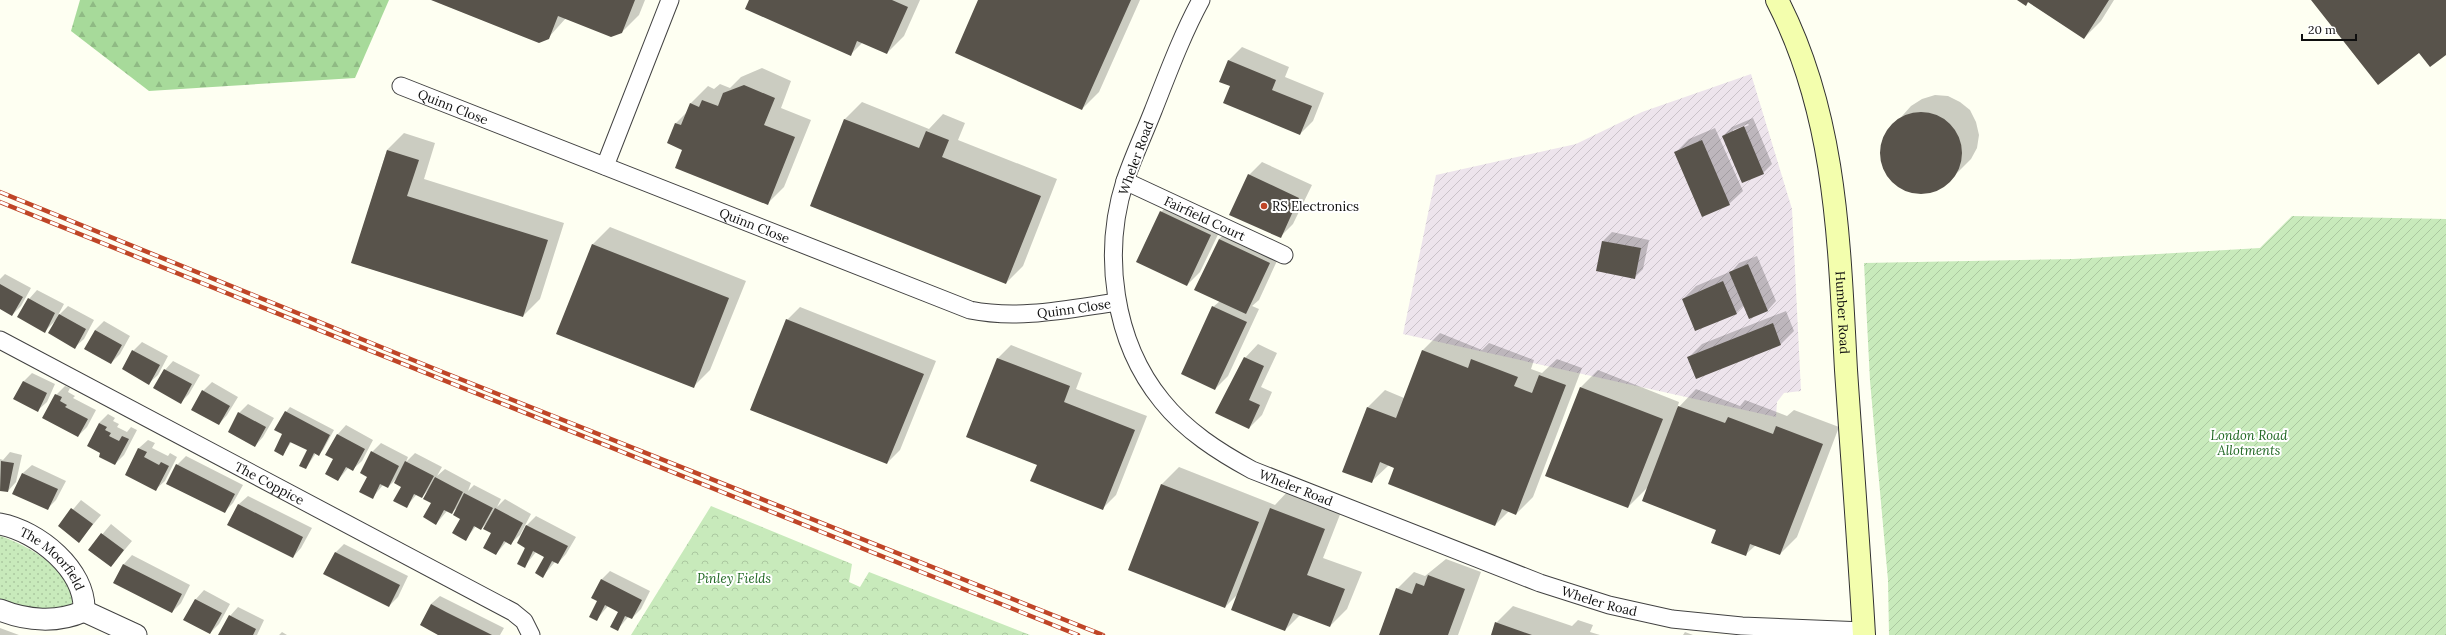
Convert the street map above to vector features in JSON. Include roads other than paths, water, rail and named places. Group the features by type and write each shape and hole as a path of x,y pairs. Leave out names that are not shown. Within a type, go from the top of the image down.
{"main road":[{"name":"Humber Road","path":"1777,0 1797,42 1823,125 1837,219 1864,633"}],"street":[{"path":"605,166 670,0"},
{"name":"Wheler Road","path":"1201,0 1187,26 1125,181 1117,215 1114,250 1117,302 1132,351 1162,402 1212,448 1252,470 1540,583 1609,605 1672,619 1742,626 1864,633"},
{"name":"Quinn Close","path":"401,86 970,310 994,315 1016,315 1117,302"},
{"name":"Fairfield Court","path":"1125,181 1284,254"},
{"name":"The Coppice","path":"0,340 513,612 524,621 531,635"},
{"name":"The Moorfield","path":"0,524 38,540 62,561 80,586 85,600 84,611"},
{"name":"The Moorfield","path":"0,610 22,617 50,620 72,617 84,611"},
{"name":"The Moorfield","path":"84,611 136,635"}],"railway":[{"path":"0,192 440,371 1103,635"},
{"path":"0,202 1078,635"}],"place":[{"name":"RS Electronics","path":"1264,206"}],"park label":[{"name":"London Road Allotments","path":"2249,442"},
{"name":"Pinley Fields","path":"734,578"}]}
